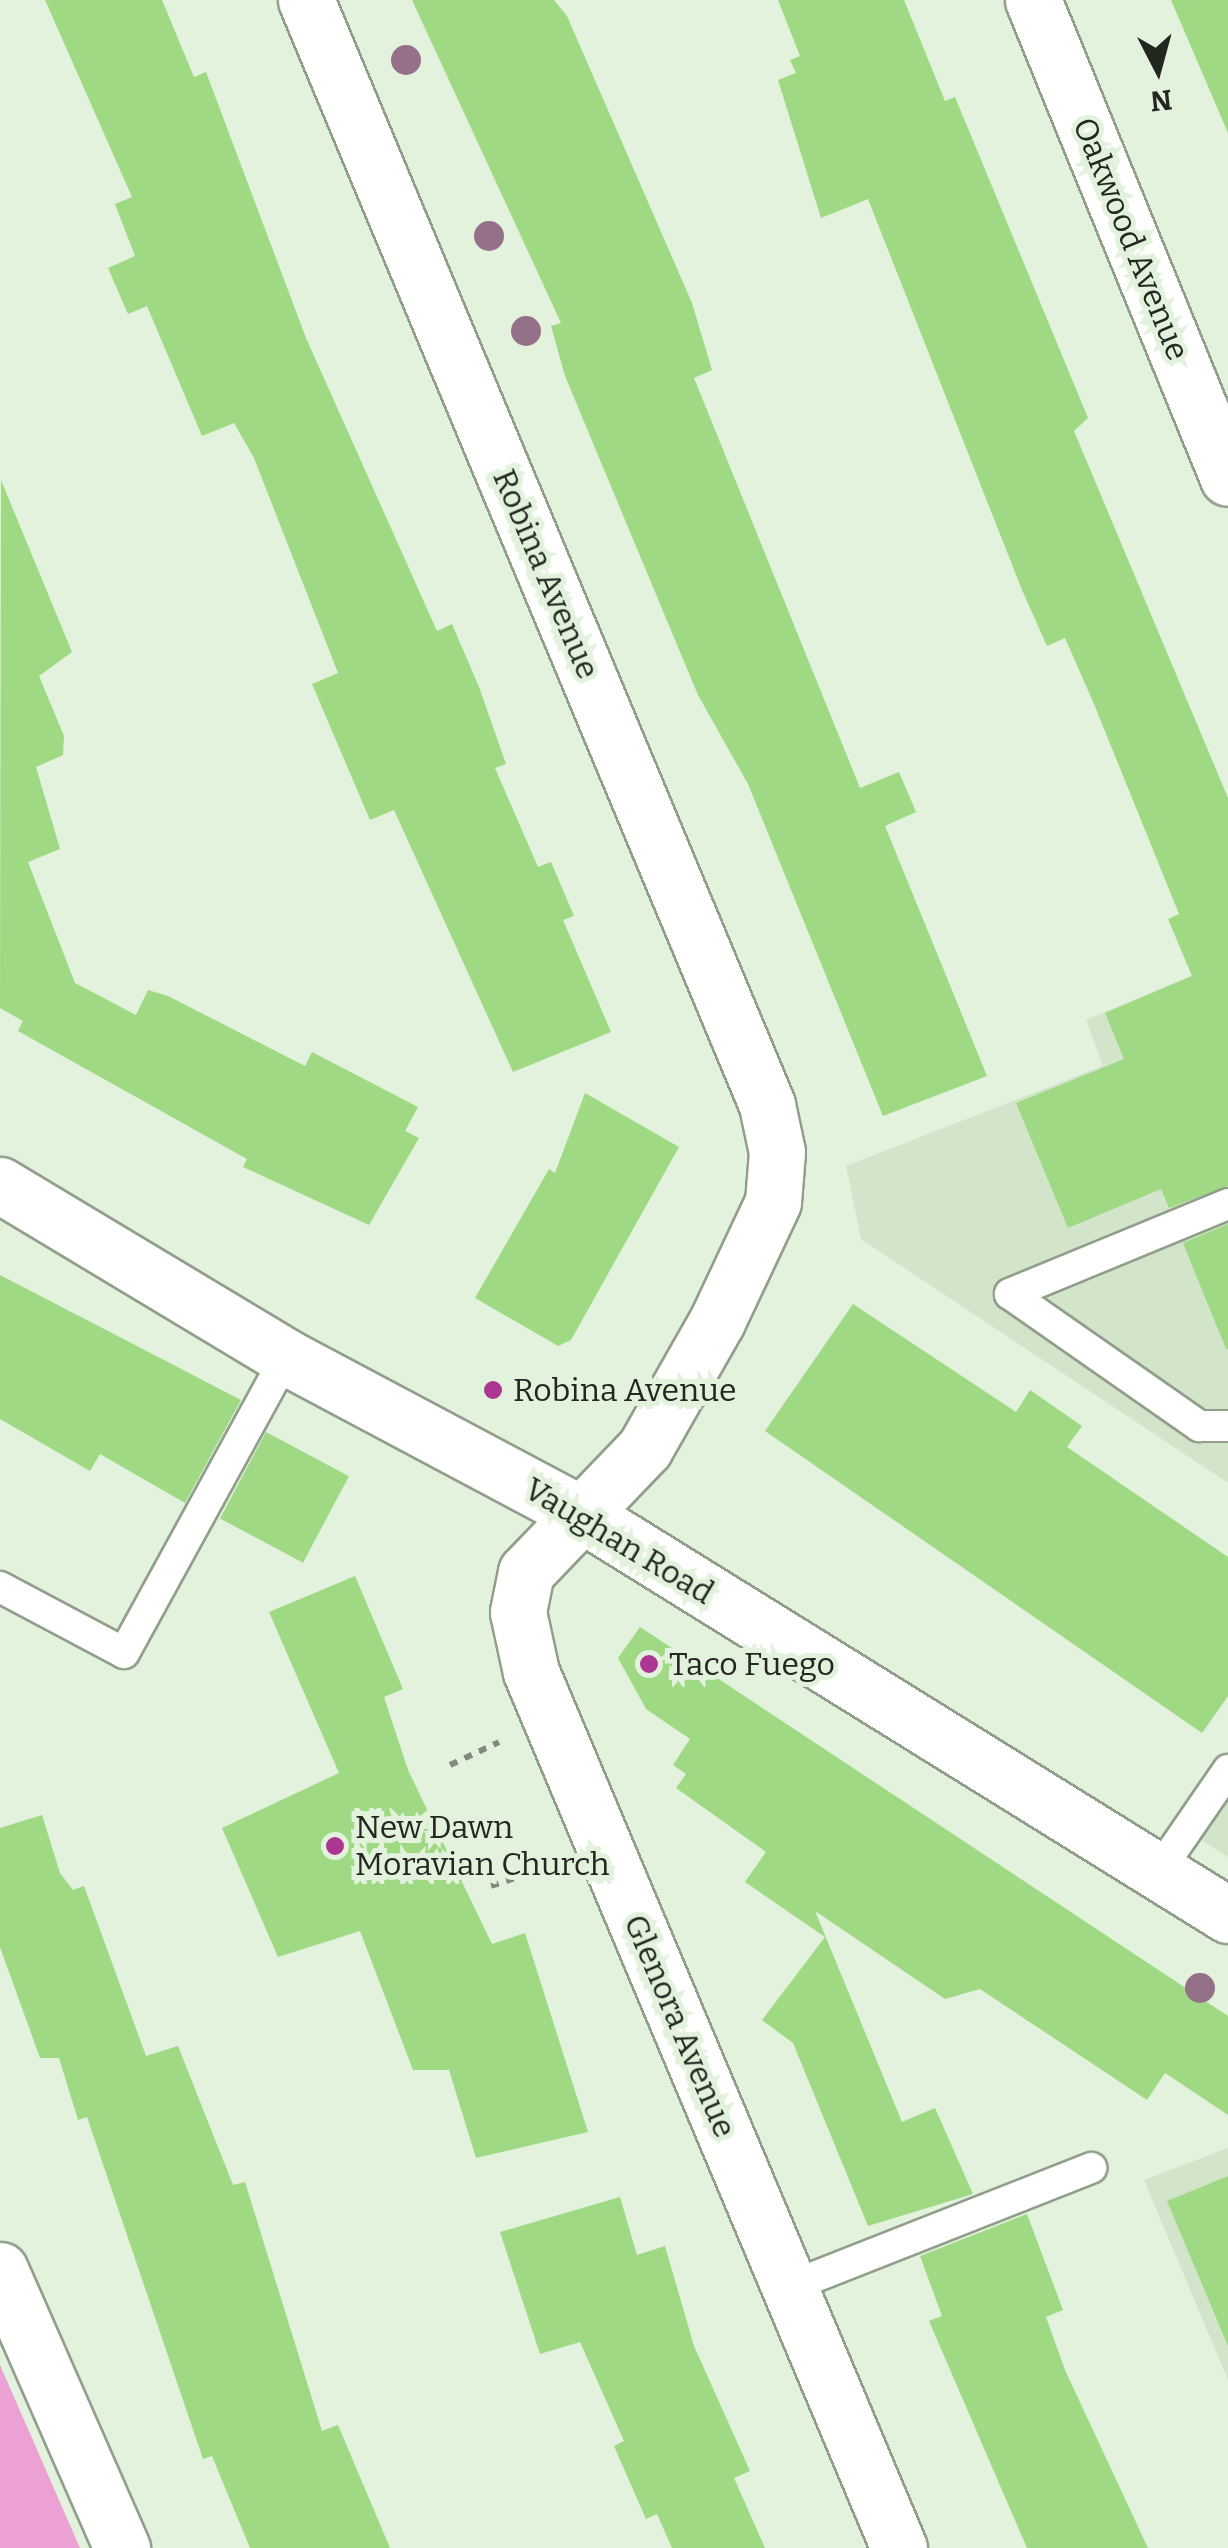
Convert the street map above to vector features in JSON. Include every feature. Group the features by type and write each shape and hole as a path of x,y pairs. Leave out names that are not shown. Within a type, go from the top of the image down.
{"street":[{"name":"Robina Avenue","path":"306,0 768,1105 777,1152 773,1202 717,1322 645,1448 584,1516"},
{"name":"Oakwood Avenue","path":"1033,0 1228,478"},
{"name":"Vaughan Road","path":"0,1185 286,1357 584,1516 1228,1915"},
{"name":"Glenora Avenue","path":"584,1516 526,1572 518,1612 531,1672 899,2548"},
{"path":"0,2270 122,2548"}],"lane":[{"path":"1228,1204 1010,1294 1199,1426 1228,1426"},
{"path":"0,1587 124,1653 286,1357"},
{"path":"1158,1872 1228,1770"},
{"path":"790,2287 1092,2168"}],"path":[{"path":"450,1765 514,1735"},
{"path":"491,1886 567,1862"}],"shaded area":[{"path":"1228,960 1228,1483 861,1239 846,1166 1103,1066 1086,1020"},
{"path":"1228,1788 1228,1857 1200,1839"},
{"path":"1228,2148 1228,2380 1144,2180"},
{"path":"0,2365 80,2548 0,2548"}],"building":[{"path":"45,0 162,0 194,77 206,72 306,338 437,631 452,624 479,687 506,764 495,768 538,867 551,862 574,916 563,920 611,1032 513,1072 394,810 370,820 312,684 338,673 254,458 234,423 202,436 147,306 128,314 108,268 135,256 115,204 132,197"},
{"path":"412,0 554,0 567,16 692,303 712,370 694,378 860,788 899,772 916,812 885,826 987,1076 883,1116 748,784 698,695 565,376 551,326 561,323"},
{"path":"778,0 904,0 945,101 955,97 1088,418 1074,431 1228,798 1228,1186 1169,1208 1161,1189 1068,1228 1016,1103 1124,1059 1105,1013 1192,976 1168,919 1179,914 1065,638 1047,646 1022,590 868,199 821,218 778,80 796,73 790,60 800,56"},
{"path":"1171,0 1228,0 1228,133"},
{"path":"1,480 72,652 39,676 64,736 63,755 36,767 60,849 28,862 75,983 136,1015 148,990 168,996 305,1066 312,1052 418,1107 405,1131 419,1138 369,1225 243,1167 247,1159 18,1031 23,1021 0,1008"},
{"path":"585,1093 679,1147 571,1340 558,1346 475,1298 549,1169 555,1173"},
{"path":"1228,1224 1228,1349 1226,1349 1183,1243"},
{"path":"0,1275 241,1400 185,1503 100,1454 90,1471 0,1419"},
{"path":"853,1304 1016,1412 1030,1390 1082,1426 1067,1447 1228,1557 1228,1696 1202,1733 765,1431"},
{"path":"266,1432 349,1476 303,1563 220,1519"},
{"path":"355,1576 403,1689 384,1697 408,1770 492,1944 525,1933 588,2132 476,2158 449,2070 413,2070 360,1931 278,1957 222,1828 339,1773 269,1612"},
{"path":"640,1627 1228,2016 1228,2115 1165,2073 1147,2100 980,1989 945,1999 815,1911 902,2122 935,2108 973,2194 868,2226 793,2043 762,2020 825,1937 745,1882 766,1852 676,1788 686,1774 673,1765 690,1739 646,1709 618,1658"},
{"path":"42,1815 60,1873 73,1890 84,1886 146,2056 178,2046 233,2185 245,2182 322,2431 338,2425 390,2548 250,2548 212,2456 203,2459 87,2117 78,2120 59,2058 40,2058 0,1947 0,1828"},
{"path":"1228,2176 1228,2346 1167,2201"},
{"path":"620,2197 637,2255 665,2246 694,2346 750,2471 734,2478 765,2548 672,2548 657,2514 646,2519 614,2446 624,2441 580,2342 540,2354 500,2232"},
{"path":"1027,2214 1063,2310 1046,2317 1065,2370 1148,2548 1027,2548 929,2321 942,2316 920,2256"}],"place":[{"name":"Robina Avenue","path":"493,1390"},
{"name":"Taco Fuego","path":"649,1664"},
{"name":"New Dawn Moravian Church","path":"335,1846"}]}
